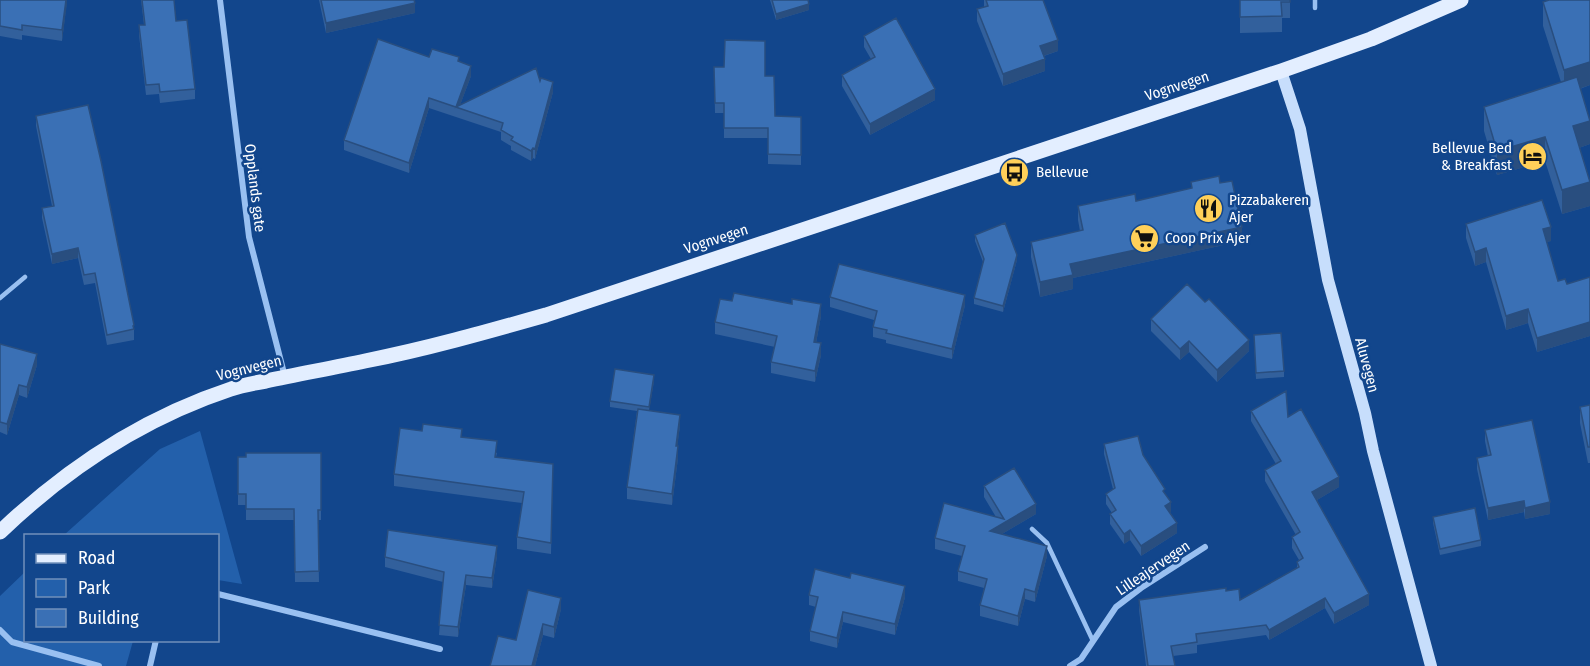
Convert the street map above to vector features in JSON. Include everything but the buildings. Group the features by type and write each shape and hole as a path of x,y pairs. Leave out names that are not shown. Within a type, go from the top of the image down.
{"main road":[{"name":"Vognvegen","path":"0,532 76,467 106,447 142,427 232,388 426,348 546,315 1281,71 1371,39 1461,0"},
{"name":"Aluvegen","path":"1281,71 1300,129 1328,280 1431,666"}],"street":[{"name":"Opplands gate","path":"220,0 249,237 285,377"},
{"name":"Lilleajervegen","path":"1070,666 1081,659 1116,607 1205,547"},
{"path":"219,594 440,649"},
{"path":"0,630 12,642 99,666"},
{"path":"150,666 156,642"}],"lane":[{"path":"1315,0 1315,8"},
{"path":"0,298 25,277"},
{"path":"1032,529 1047,543 1093,641"}],"green space":[{"path":"200,431 242,584 219,580 219,534 65,534 160,449"},
{"path":"24,573 24,642 133,642 126,666 0,666 0,596"}],"place":[{"name":"Bellevue Bed & Breakfast","path":"1533,157"},
{"name":"Bellevue","path":"1015,172"},
{"name":"Pizzabakeren Ajer","path":"1208,209"},
{"name":"Coop Prix Ajer","path":"1144,238"}]}
